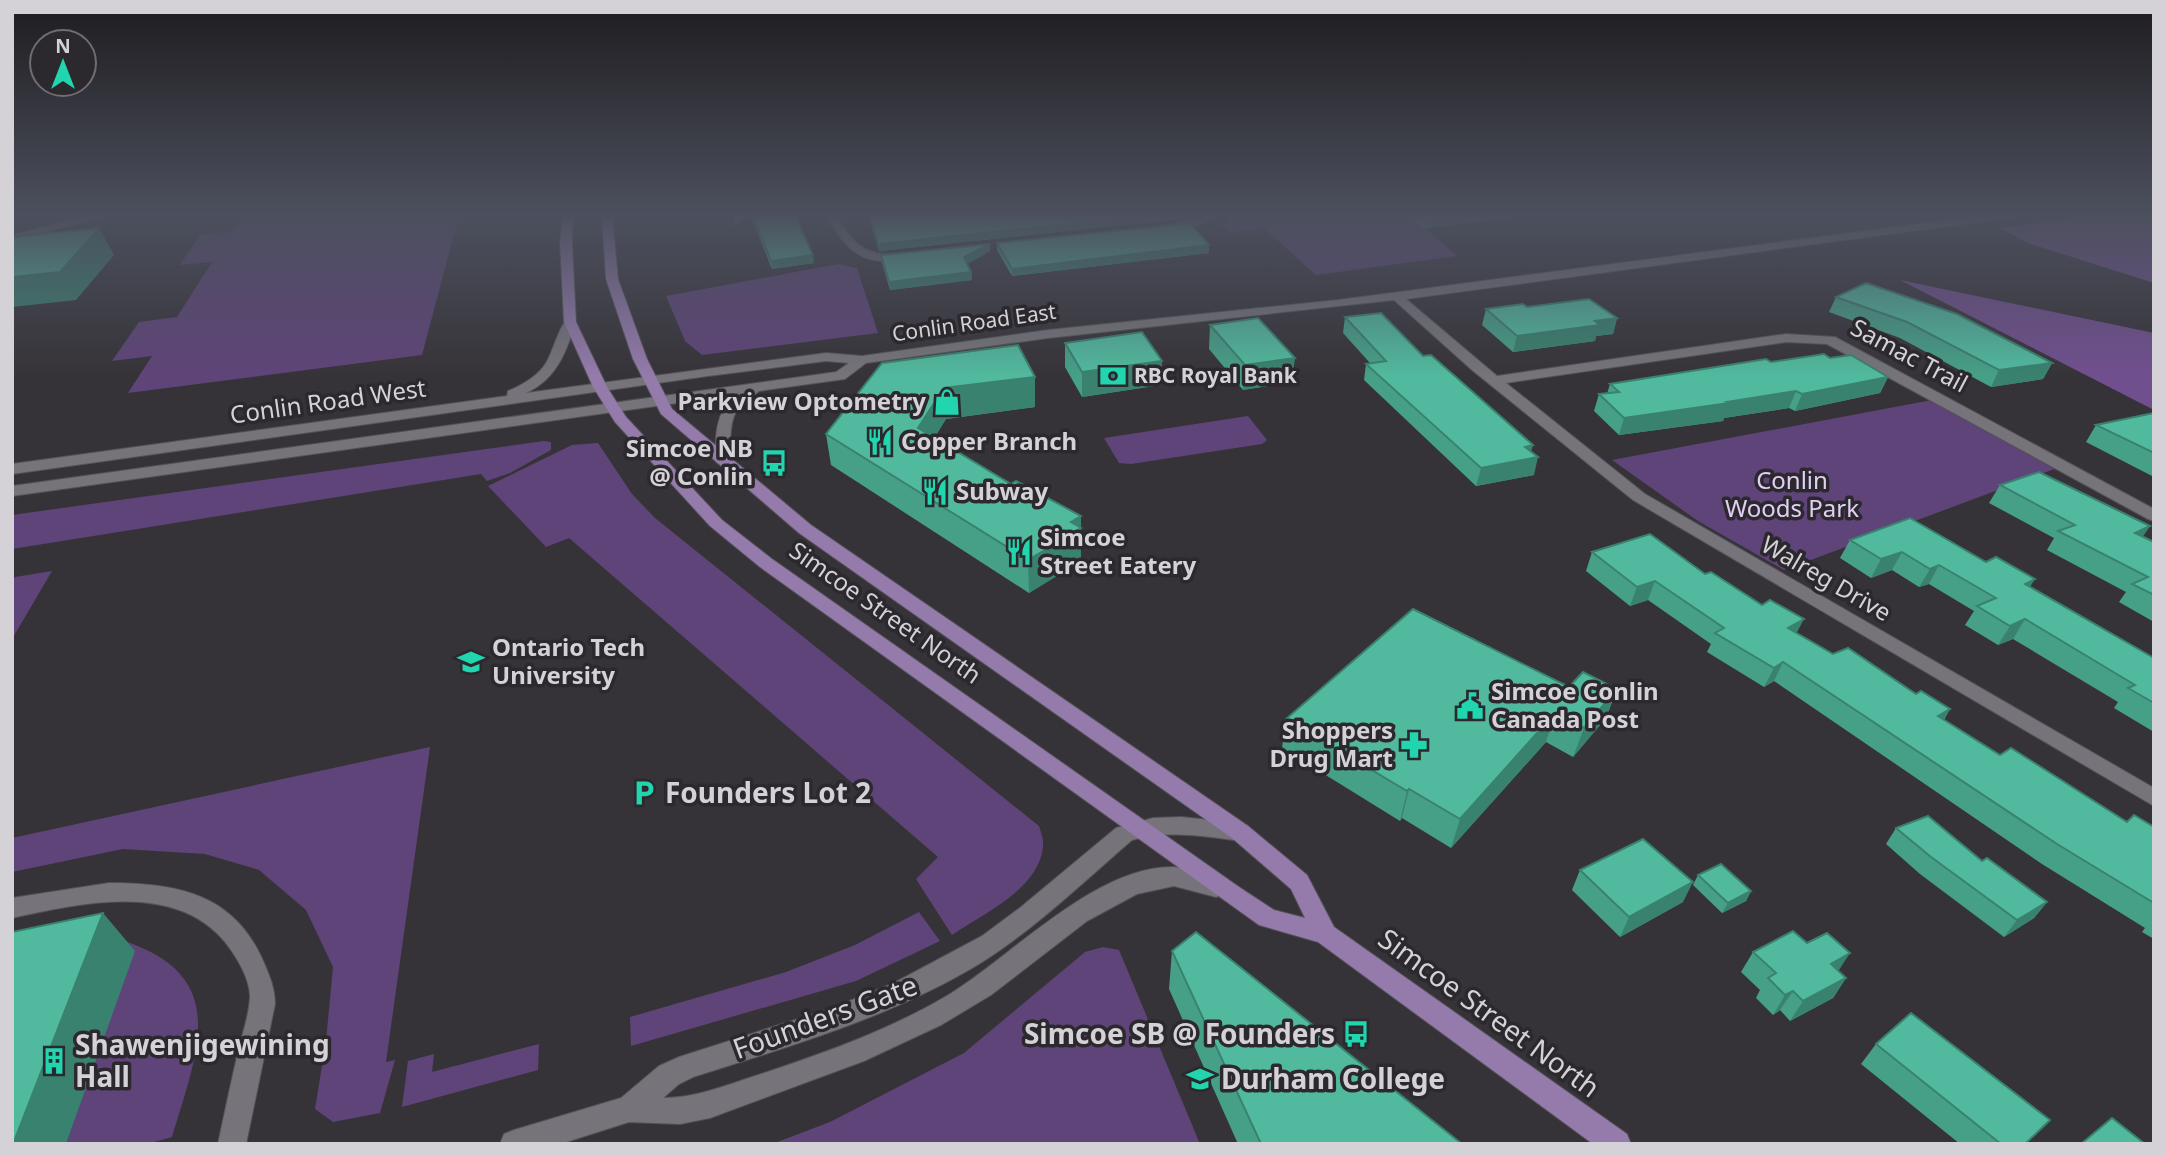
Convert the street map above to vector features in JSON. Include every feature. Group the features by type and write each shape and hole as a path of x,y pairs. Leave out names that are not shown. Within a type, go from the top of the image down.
{"main road":[{"name":"Simcoe Street North","path":"567,269 570,322 600,387 620,419 716,523 766,564 1231,894 1267,918 1325,934 1618,1144"},
{"name":"Simcoe Street North","path":"611,269 631,338 666,411 805,529 1240,832 1299,882 1325,934"}],"street":[{"name":"Conlin Road East","path":"650,380 826,357 862,360 1048,334 1396,296 1601,269"},
{"name":"Walreg Drive","path":"1396,296 1494,381 1639,497 1667,516 2154,798"},
{"path":"494,401 525,389 544,377 555,364 570,322"},
{"name":"Samac Trail","path":"1494,381 1786,338 1830,340 2154,516"},
{"name":"Conlin Road East","path":"613,407 840,376 862,360"},
{"name":"Conlin Road West","path":"12,469 650,380"},
{"path":"723,462 722,434 725,418 734,402 748,392 777,384"},
{"name":"Conlin Road West","path":"12,491 613,407"},
{"name":"Founders Gate","path":"629,1109 669,1075 688,1066 822,1025 883,1001 970,956 1002,935 1124,834 1140,828 1179,824 1240,832"},
{"name":"Founders Gate","path":"514,1144 629,1109 671,1112 690,1109 822,1065 908,1030 997,978 1076,916 1125,889 1160,878 1178,877 1197,879 1231,894"},
{"path":"12,908 101,892 141,892 202,907 226,922 243,944 262,992 232,1144"}],"green space":[{"path":"208,269 445,269 422,355 128,393 152,356 112,361 139,322 177,317"},
{"path":"811,269 857,269 878,333 702,355 685,341 666,296"},
{"path":"1309,269 1361,269 1316,275"},
{"name":"Conlin Woods Park","path":"1932,400 2054,469 1784,570 1698,521 1612,460"},
{"path":"1248,416 1267,440 1262,444 1131,464 1119,463 1104,438"},
{"path":"551,442 551,450 510,473 487,481 481,474 12,549 12,515"},
{"path":"598,443 632,494 655,518 1039,826 1043,844 1039,862 1020,888 994,909 952,935 916,879 938,857 569,538 546,547 488,486 572,445"},
{"path":"52,571 12,639 12,582 15,577"},
{"path":"430,747 386,1062 395,1060 380,1113 333,1122 315,1109 326,1041 333,967 306,910 259,870 205,854 123,849 12,872 12,838"},
{"path":"919,912 940,941 856,981 631,1046 630,1017 786,972 855,945"},
{"path":"121,940 156,955 180,974 193,995 198,1020 190,1075 172,1137 147,1144 66,1144 134,951"},
{"path":"1103,947 1119,950 1200,1144 772,1144 830,1122 964,1053 1085,952"},
{"path":"539,1044 538,1070 402,1107 408,1061 434,1054 432,1072"}],"shaded area":[{"path":"2110,269 2154,269 2154,283"},
{"path":"1900,280 2154,333 2154,410"}],"building":[{"path":"12,269 63,269 60,272 12,277"},
{"path":"885,269 970,269 971,272 889,282"},
{"path":"1866,283 1957,314 2052,363 1999,370 1907,322 1836,297"},
{"path":"1589,299 1617,318 1595,321 1600,325 1517,336 1486,309 1523,304 1527,307"},
{"path":"1381,313 1423,356 1431,355 1533,445 1525,447 1538,457 1481,468 1366,364 1386,361 1345,317"},
{"path":"1258,318 1295,358 1245,365 1210,325"},
{"path":"1142,332 1162,361 1082,372 1065,343"},
{"path":"1018,345 1035,377 944,388 918,428 1011,484 1016,481 1081,516 1071,522 1081,528 1028,560 826,434 882,363"},
{"path":"1824,354 1830,358 1851,355 1888,377 1802,394 1796,391 1624,418 1599,394 1619,392 1610,384 1766,359 1771,362"},
{"path":"2154,413 2154,453 2096,425"},
{"path":"2039,472 2150,526 2135,533 2154,542 2154,595 2132,584 2148,577 2058,531 2075,525 2000,485"},
{"path":"1910,518 1986,562 1996,557 2035,579 2025,584 2154,658 2154,703 2128,688 2135,685 2025,619 2010,626 1977,606 1996,598 1939,565 1930,569 1902,552 1881,559 1850,540"},
{"path":"1650,534 1705,574 1711,572 1762,605 1770,600 1804,619 1788,628 1833,654 1848,648 1916,694 1921,691 1950,709 1938,716 2000,755 2011,748 2127,822 2134,815 2154,827 2154,903 2057,844 1783,662 1774,668 1715,633 1724,628 1655,581 1637,587 1592,552"},
{"name":"Shoppers Drug Mart","path":"1413,609 1569,687 1583,672 1617,689 1584,728 1555,713 1460,819 1409,789 1407,791 1286,719"},
{"path":"1928,816 1982,861 1987,858 2047,902 2017,920 1896,828"},
{"path":"1643,839 1693,882 1629,917 1580,870"},
{"path":"1721,864 1751,891 1728,903 1698,875"},
{"path":"103,913 13,1144 12,1144 12,932"},
{"path":"1793,931 1807,943 1827,933 1850,953 1831,964 1846,978 1803,1001 1793,991 1785,995 1768,978 1776,973 1753,952"},
{"path":"1196,932 1462,1144 1261,1144 1172,951"},
{"path":"1911,1013 2050,1120 2025,1144 2001,1144 1876,1044"},
{"path":"2112,1118 2145,1144 2081,1144"}],"place":[{"name":"RBC Royal Bank","path":"1113,376"},
{"name":"Parkview Optometry","path":"947,402"},
{"name":"Copper Branch","path":"880,442"},
{"name":"Simcoe NB @ Conlin","path":"774,463"},
{"name":"Subway","path":"935,492"},
{"name":"Simcoe Street Eatery","path":"1019,552"},
{"name":"Ontario Tech University","path":"471,662"},
{"name":"Simcoe Conlin Canada Post","path":"1470,706"},
{"name":"Shoppers Drug Mart","path":"1414,745"},
{"name":"Founders Lot 2","path":"644,793"},
{"name":"Simcoe SB @ Founders","path":"1356,1034"},
{"name":"Shawenjigewining Hall","path":"54,1061"},
{"name":"Durham College","path":"1200,1079"}]}
